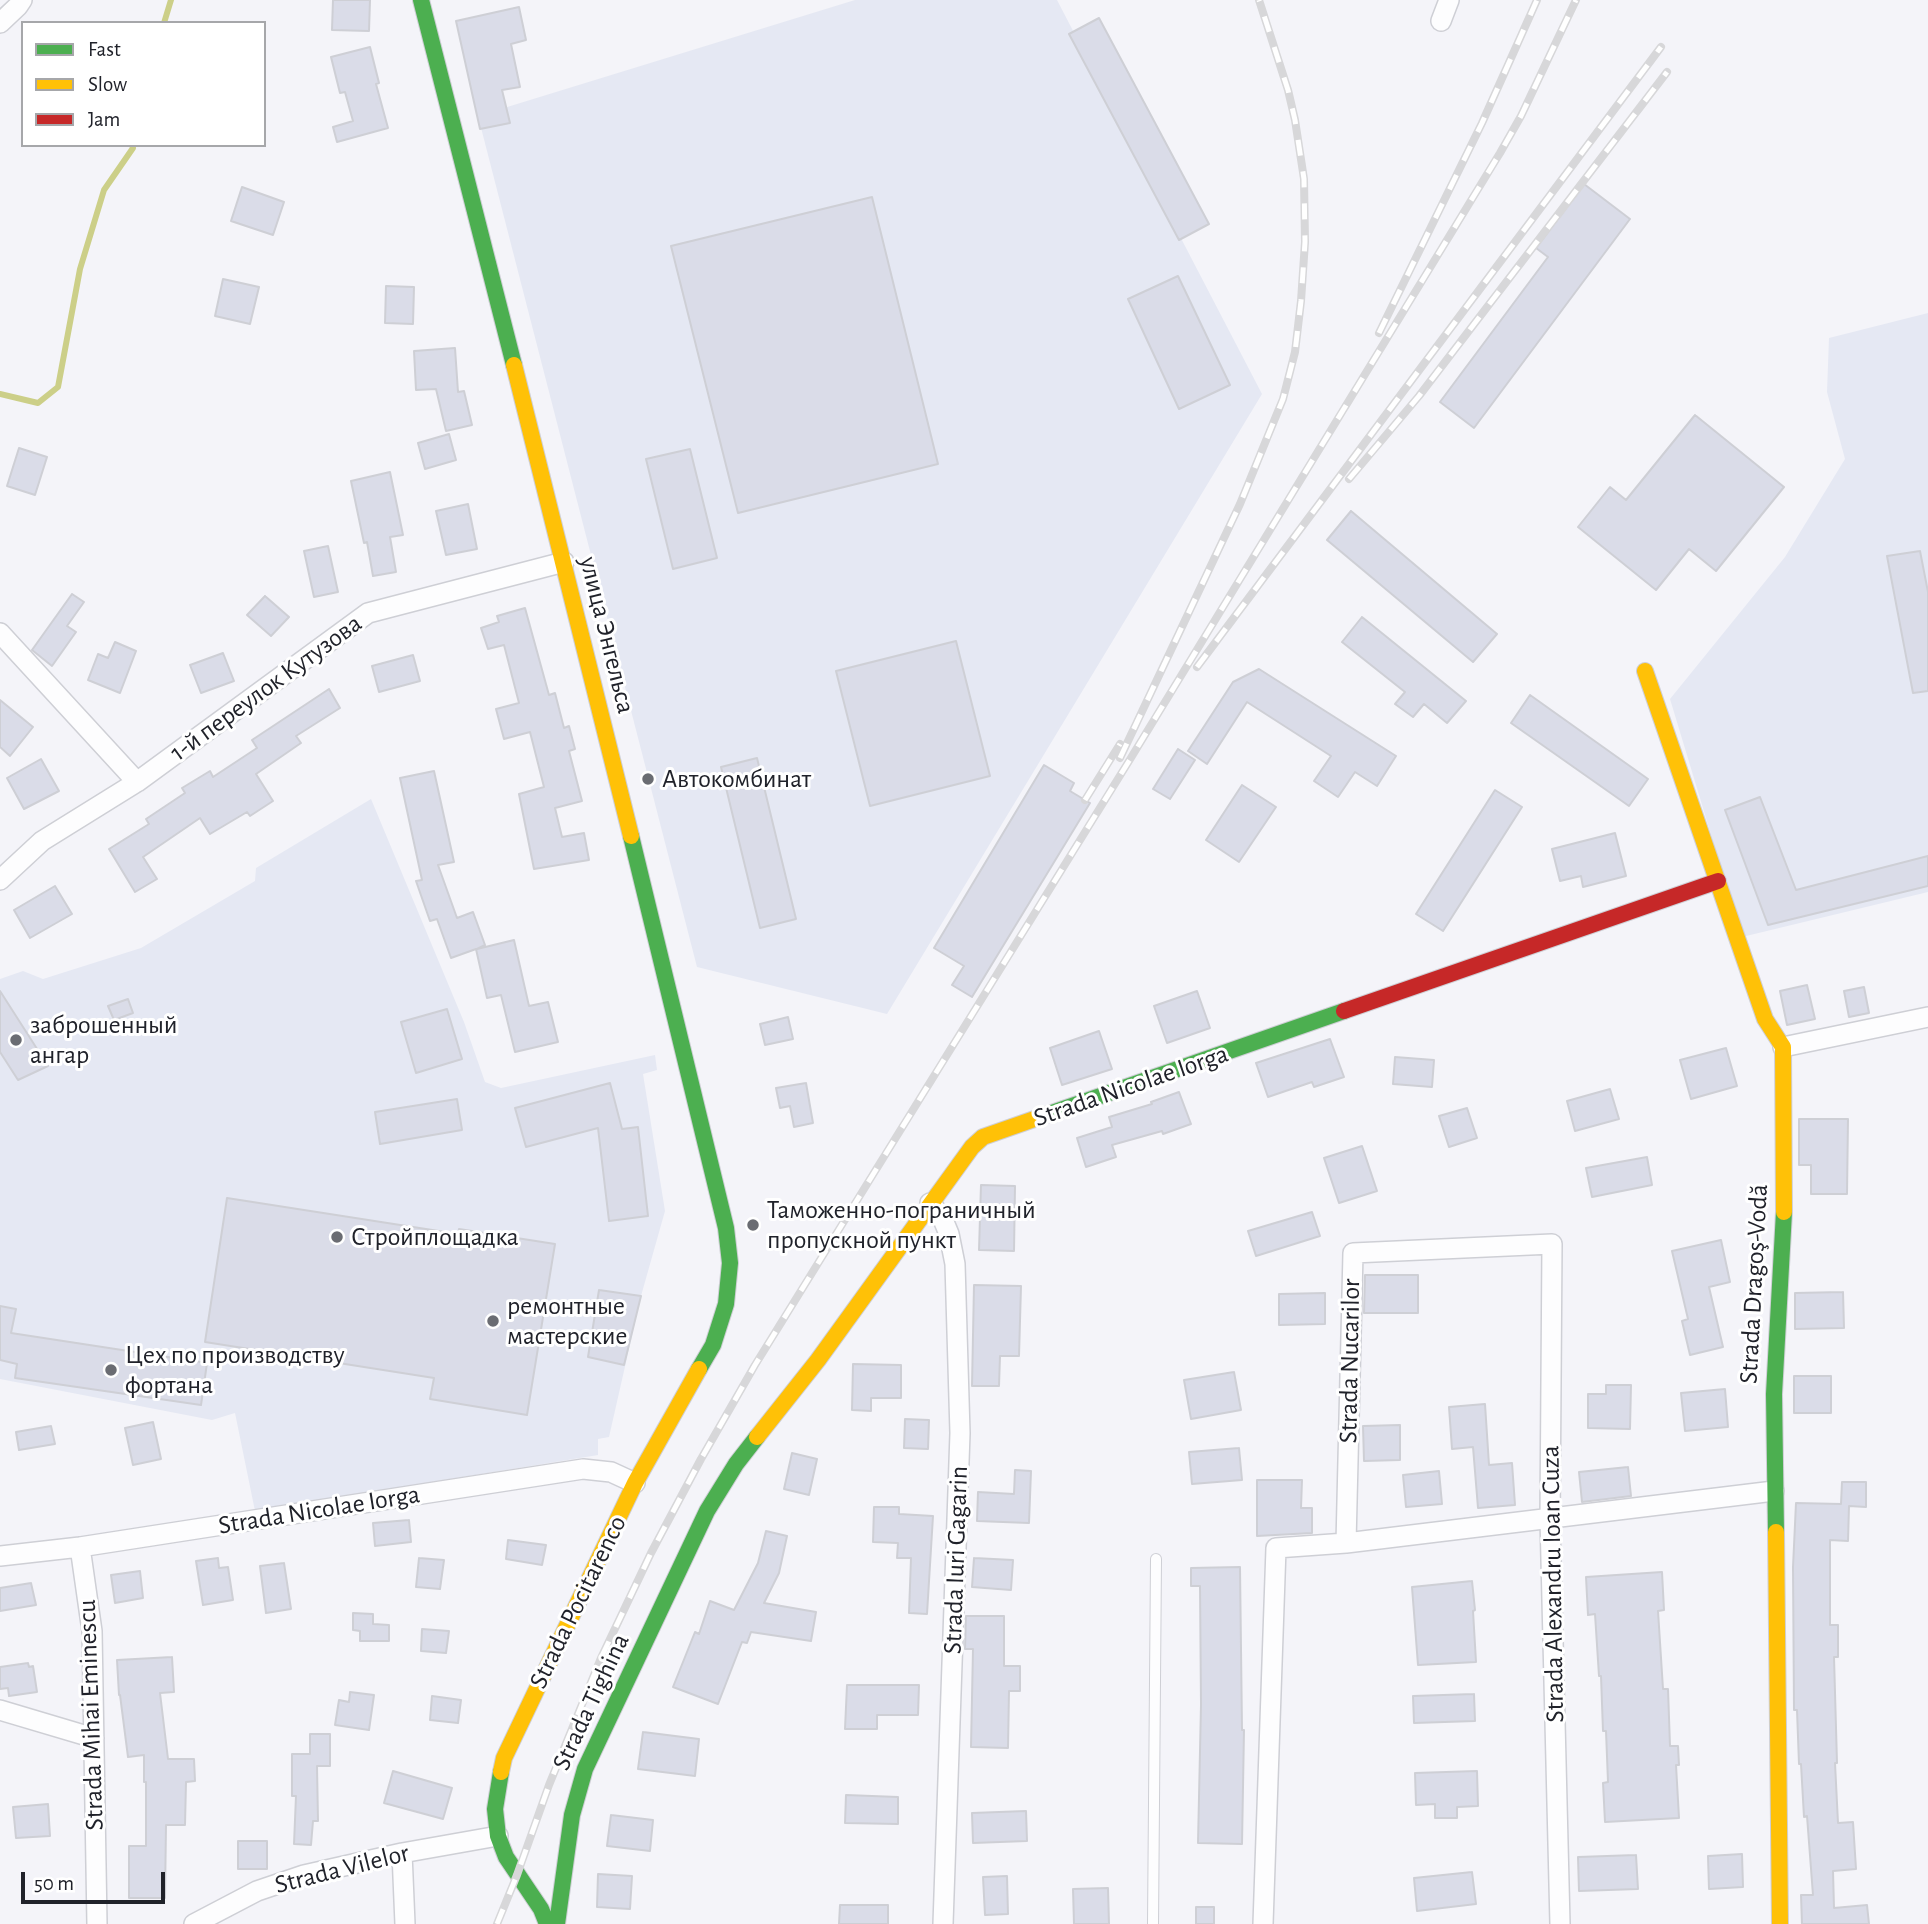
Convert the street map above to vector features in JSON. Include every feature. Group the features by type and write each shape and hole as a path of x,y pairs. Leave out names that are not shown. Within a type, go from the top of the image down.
{"street":[{"path":"0,23 22,0"},
{"name":"улица Энгельса","path":"422,0 564,562 726,1228 729,1284"},
{"path":"1441,21 1449,0"},
{"name":"1-й переулок Кутузова","path":"0,880 43,841 137,782 368,614 564,562"},
{"path":"0,633 137,782"},
{"path":"1645,671 1765,1019 1783,1047 1928,1017"},
{"name":"Strada Nicolae Iorga","path":"707,1511 736,1464 818,1360 963,1158 983,1138 1718,881"},
{"name":"Strada Dragoş-Vodă","path":"1780,1924 1774,1394 1784,1208 1783,1047"},
{"name":"Strada Iuri Gagarin","path":"930,1203 942,1217 949,1234 955,1264 960,1433 943,1924"},
{"name":"Strada Alexandru Ioan Cuza","path":"1552,1244 1550,1519 1560,1924"},
{"name":"Strada Nucarilor","path":"1346,1543 1353,1253 1552,1244"},
{"name":"Strada Pocitarenco","path":"547,1924 541,1909 506,1857 498,1836 496,1798 504,1758 635,1483 713,1345 721,1324 729,1284"},
{"name":"Strada Nicolae Iorga","path":"0,1556 80,1548 583,1469 611,1472 635,1483"},
{"path":"1263,1924 1276,1548 1346,1543 1774,1491"},
{"name":"Strada Tighina","path":"557,1924 572,1815 585,1769 707,1511"},
{"name":"Strada Mihai Eminescu","path":"80,1548 92,1631 97,1924"},
{"path":"0,1710 94,1738"},
{"name":"Strada Vilelor","path":"194,1924 257,1891 304,1875 402,1853 498,1836"},
{"path":"402,1853 405,1924"}],"lane":[{"path":"1153,1924 1156,1559"}],"shaded area":[{"path":"855,0 1057,0 1262,394 887,1014 697,967 478,116"},
{"path":"1928,313 1928,892 1742,937 1670,699 1785,557 1845,459 1827,392 1829,338"},
{"path":"371,799 464,1022 485,1082 501,1088 655,1055 657,1070 643,1074 665,1211 641,1296 609,1437 598,1439 598,1455 255,1511 235,1413 212,1420 0,1379 0,979 23,971 43,979 141,948 255,881 256,868"}],"building":[{"path":"333,0 370,0 369,31 332,30"},
{"path":"519,7 526,40 511,44 520,87 502,90 510,123 480,129 456,21"},
{"path":"1099,18 1209,224 1179,240 1069,34"},
{"path":"370,47 379,83 376,84 388,128 337,142 333,127 353,121 345,92 340,93 331,57"},
{"path":"1584,184 1630,219 1474,428 1440,402 1548,257 1536,248"},
{"path":"242,187 284,202 273,235 231,221"},
{"path":"872,197 938,464 738,513 671,246"},
{"path":"1178,276 1230,385 1179,409 1128,299"},
{"path":"223,279 259,287 250,324 215,316"},
{"path":"386,286 414,287 413,324 385,323"},
{"path":"455,348 458,392 464,391 472,425 446,431 436,389 416,390 414,351"},
{"path":"1695,415 1784,487 1716,571 1689,549 1656,590 1578,527 1610,487 1626,500"},
{"path":"449,434 456,460 425,469 418,443"},
{"path":"19,448 47,457 35,495 7,486"},
{"path":"690,449 717,558 673,569 646,459"},
{"path":"390,472 403,535 390,537 396,572 373,576 351,481"},
{"path":"468,504 477,549 446,555 436,511"},
{"path":"1351,511 1497,634 1473,662 1327,540"},
{"path":"328,546 338,592 314,597 304,551"},
{"path":"1920,551 1928,592 1928,691 1913,693 1887,556"},
{"path":"72,594 84,602 67,626 76,632 52,666 32,650"},
{"path":"265,596 289,617 271,636 247,615"},
{"path":"525,608 549,695 555,693 564,728 569,726 575,749 569,751 582,801 555,808 562,837 584,833 589,860 534,869 519,794 544,787 530,732 504,739 496,709 519,703 504,645 488,649 481,628 499,622 497,616"},
{"path":"1362,617 1466,701 1447,723 1424,704 1413,717 1395,704 1405,692 1342,642"},
{"path":"956,641 990,776 870,806 836,671"},
{"path":"115,642 136,651 120,693 88,680 98,654 108,658"},
{"path":"223,653 234,681 201,693 190,665"},
{"path":"413,655 420,681 379,692 372,666"},
{"path":"1259,669 1396,756 1377,786 1355,772 1338,797 1314,781 1331,756 1247,702 1207,764 1188,751 1233,682"},
{"path":"329,689 340,708 296,736 301,743 256,774 273,801 250,816 247,812 210,834 200,818 143,857 157,879 135,892 109,849 149,824 146,819 185,793 182,788 210,771 213,777 257,748 252,740"},
{"path":"1530,695 1648,779 1629,806 1511,723"},
{"path":"0,700 33,727 10,756 0,747"},
{"path":"1178,749 1195,760 1170,799 1153,789"},
{"path":"757,758 796,919 760,928 721,767"},
{"path":"41,759 59,791 24,809 7,778"},
{"path":"1044,765 1074,783 1070,791 1090,803 972,997 952,985 964,966 934,948"},
{"path":"434,771 454,862 438,865 457,918 473,912 485,945 477,949 514,940 529,1006 548,1002 558,1042 515,1052 501,995 487,998 476,949 451,958 437,919 430,921 416,881 422,880 400,778"},
{"path":"1242,785 1276,807 1239,862 1206,840"},
{"path":"1495,790 1522,807 1443,931 1416,914"},
{"path":"1760,797 1796,890 1928,856 1928,886 1768,925 1725,810"},
{"path":"1615,833 1626,876 1583,887 1581,876 1560,881 1552,849"},
{"path":"55,886 72,914 30,938 14,910"},
{"path":"1807,985 1815,1019 1787,1025 1780,991"},
{"path":"1864,987 1869,1013 1849,1017 1844,991"},
{"name":"заброшенный ангар","path":"0,991 48,1066 18,1080 0,1052"},
{"path":"1197,991 1210,1028 1167,1043 1154,1006"},
{"path":"128,999 133,1013 114,1020 108,1006"},
{"path":"447,1009 462,1059 416,1073 401,1022"},
{"path":"788,1017 793,1039 765,1045 760,1024"},
{"path":"1099,1031 1112,1069 1062,1085 1050,1048"},
{"path":"1330,1039 1344,1077 1314,1087 1312,1082 1268,1097 1256,1063"},
{"path":"1726,1048 1737,1086 1691,1099 1680,1060"},
{"path":"1395,1057 1434,1060 1432,1087 1393,1084"},
{"path":"610,1083 622,1129 638,1127 648,1216 609,1221 598,1128 526,1147 515,1108"},
{"path":"806,1083 813,1123 794,1127 790,1106 780,1108 776,1088"},
{"path":"1610,1089 1619,1119 1575,1131 1567,1101"},
{"path":"1179,1092 1191,1124 1163,1134 1162,1131 1112,1145 1116,1157 1086,1167 1077,1138 1112,1127 1109,1117 1152,1104 1151,1102"},
{"path":"457,1099 462,1130 380,1144 375,1112"},
{"path":"1467,1108 1477,1138 1449,1147 1439,1116"},
{"path":"1799,1119 1848,1119 1847,1194 1811,1194 1811,1165 1799,1165"},
{"path":"1362,1146 1377,1191 1339,1203 1324,1158"},
{"path":"1647,1157 1652,1185 1592,1197 1586,1168"},
{"path":"981,1185 1015,1186 1014,1251 979,1250"},
{"path":"227,1198 458,1234 459,1229 555,1244 527,1415 430,1399 434,1378 205,1342"},
{"path":"1312,1212 1320,1236 1256,1256 1248,1231"},
{"path":"1721,1240 1730,1282 1709,1287 1723,1347 1690,1355 1682,1321 1688,1319 1672,1251"},
{"path":"1365,1275 1418,1275 1418,1313 1364,1313"},
{"path":"974,1285 1021,1286 1019,1356 1000,1356 999,1386 972,1386"},
{"path":"599,1290 641,1296 624,1365 588,1357"},
{"path":"1843,1292 1844,1328 1795,1329 1795,1293"},
{"path":"1325,1293 1325,1324 1279,1325 1279,1294"},
{"name":"Цех по производству фортана","path":"0,1306 16,1309 11,1333 207,1363 201,1405 15,1378 17,1364 0,1360"},
{"path":"853,1364 901,1365 901,1398 871,1398 871,1411 852,1410"},
{"path":"1234,1372 1241,1410 1191,1419 1184,1380"},
{"path":"1794,1376 1831,1376 1831,1413 1794,1413"},
{"path":"1606,1385 1631,1385 1630,1429 1588,1428 1588,1394 1606,1394"},
{"path":"1725,1389 1728,1427 1685,1431 1681,1393"},
{"path":"1485,1404 1489,1465 1512,1463 1515,1505 1478,1508 1473,1447 1452,1449 1449,1407"},
{"path":"905,1419 929,1420 928,1449 904,1448"},
{"path":"153,1422 161,1459 133,1465 125,1428"},
{"path":"1400,1425 1400,1460 1364,1461 1363,1426"},
{"path":"51,1426 55,1444 19,1450 16,1432"},
{"path":"1239,1448 1242,1480 1192,1484 1189,1452"},
{"path":"792,1453 817,1459 809,1495 784,1489"},
{"path":"1628,1467 1631,1496 1582,1502 1579,1472"},
{"path":"1015,1470 1031,1471 1029,1523 977,1521 978,1492 1014,1494"},
{"path":"1439,1471 1442,1504 1406,1507 1403,1475"},
{"path":"1257,1480 1302,1480 1301,1508 1312,1508 1312,1533 1257,1536"},
{"path":"1842,1482 1866,1482 1866,1507 1849,1506 1848,1541 1830,1540 1830,1625 1838,1625 1838,1657 1834,1657 1838,1823 1853,1822 1856,1869 1833,1871 1834,1908 1867,1905 1869,1924 1802,1924 1801,1895 1813,1895 1807,1816 1804,1817 1799,1764 1797,1710 1794,1710 1793,1567 1796,1503 1841,1504"},
{"path":"874,1507 899,1507 899,1514 933,1516 927,1614 909,1613 911,1558 897,1558 898,1543 873,1542"},
{"path":"409,1520 411,1542 375,1546 373,1523"},
{"path":"766,1531 787,1536 779,1573 764,1603 816,1612 811,1641 751,1632 747,1643 742,1642 718,1704 673,1687 695,1632 699,1634 710,1601 734,1610 758,1563"},
{"path":"508,1540 546,1545 542,1565 506,1559"},
{"path":"218,1558 219,1568 228,1567 233,1600 203,1605 196,1561"},
{"path":"419,1558 444,1560 440,1589 416,1587"},
{"path":"974,1558 1013,1560 1011,1590 972,1587"},
{"path":"284,1563 291,1609 266,1613 260,1566"},
{"path":"1240,1567 1244,1730 1242,1844 1198,1843 1200,1586 1191,1586 1191,1568"},
{"path":"140,1571 143,1598 115,1603 111,1575"},
{"path":"1662,1572 1664,1610 1658,1611 1663,1689 1668,1689 1670,1746 1678,1746 1679,1765 1676,1765 1679,1818 1605,1822 1603,1783 1608,1782 1606,1731 1603,1731 1595,1614 1588,1615 1586,1577"},
{"path":"1472,1581 1476,1662 1418,1665 1412,1587"},
{"path":"31,1583 36,1605 0,1611 0,1588"},
{"path":"353,1613 373,1614 373,1624 389,1625 389,1641 360,1641 360,1631 353,1630"},
{"path":"966,1616 1004,1616 1004,1666 1020,1666 1020,1691 1009,1691 1008,1748 971,1747 973,1649 965,1649"},
{"path":"422,1629 449,1631 446,1653 421,1651"},
{"path":"172,1657 174,1692 160,1693 168,1759 194,1759 195,1781 186,1782 185,1825 166,1825 165,1898 129,1898 129,1846 146,1846 146,1782 144,1755 128,1757 117,1660"},
{"path":"28,1663 29,1667 33,1666 37,1692 9,1696 8,1688 0,1689 0,1667"},
{"path":"847,1685 919,1685 918,1715 877,1715 877,1729 845,1729"},
{"path":"350,1692 374,1695 369,1730 335,1725 339,1700 349,1702"},
{"path":"1474,1694 1475,1721 1414,1723 1413,1696"},
{"path":"432,1696 461,1700 458,1723 430,1720"},
{"path":"643,1732 699,1739 695,1776 638,1769"},
{"path":"310,1734 330,1734 330,1766 317,1766 318,1821 313,1821 311,1845 294,1844 296,1796 292,1796 292,1754 310,1754"},
{"path":"393,1771 452,1788 443,1819 384,1803"},
{"path":"1477,1771 1478,1806 1457,1807 1457,1818 1435,1818 1435,1804 1416,1805 1415,1773"},
{"path":"846,1795 898,1797 898,1824 845,1823"},
{"path":"48,1804 50,1836 16,1838 13,1807"},
{"path":"1026,1811 1027,1841 973,1843 972,1813"},
{"path":"611,1815 653,1820 650,1851 607,1846"},
{"path":"238,1841 267,1841 267,1869 238,1869"},
{"path":"1742,1854 1743,1887 1709,1889 1708,1856"},
{"path":"1636,1855 1638,1889 1579,1891 1578,1857"},
{"path":"1472,1872 1476,1904 1417,1911 1414,1878"},
{"path":"598,1874 632,1876 630,1909 597,1907"},
{"path":"1007,1876 1008,1914 985,1915 983,1877"},
{"path":"1108,1888 1109,1924 1074,1924 1073,1889"},
{"path":"840,1905 888,1905 888,1924 839,1924"},
{"path":"1196,1907 1214,1907 1214,1924 1196,1924"}],"waterway":[{"path":"165,21 171,0"},
{"path":"0,394 38,403 58,387 80,269 104,190 133,147"}],"railway":[{"path":"1120,758 1240,504 1283,399 1295,352 1305,242 1304,179 1288,90 1259,0"},
{"path":"1379,333 1482,123 1537,0"},
{"path":"497,1924 549,1785 601,1658 651,1553 701,1459 755,1365 1129,761 1500,153 1521,116 1576,0"},
{"path":"1197,667 1661,47"},
{"path":"1349,479 1419,396 1667,72"},
{"path":"1085,800 1120,744"}],"traffic: fast":[{"path":"421,0 514,365"},
{"path":"631,836 726,1228 730,1263 726,1304 713,1345 699,1369"},
{"path":"1043,1116 1344,1011"},
{"path":"1776,1532 1774,1394 1784,1212"},
{"path":"557,1924 572,1815 585,1769 707,1511 736,1464 757,1437"},
{"path":"501,1772 495,1809 498,1836 506,1857 541,1909 547,1924"}],"traffic: slow":[{"path":"514,365 631,836"},
{"path":"1645,671 1765,1019 1783,1047 1784,1212"},
{"path":"757,1437 818,1360 972,1147 983,1137 1043,1116"},
{"path":"501,1772 504,1758 635,1483 699,1369"},
{"path":"1776,1532 1780,1924"}],"traffic: jam":[{"path":"1344,1011 1718,881"}],"place":[{"name":"Автокомбинат","path":"648,779"},
{"name":"заброшенный ангар","path":"16,1040"},
{"name":"Таможенно-пограничный пропускной пункт","path":"753,1225"},
{"name":"Стройплощадка","path":"337,1237"},
{"name":"ремонтные мастерские","path":"493,1321"},
{"name":"Цех по производству фортана","path":"111,1370"}]}
